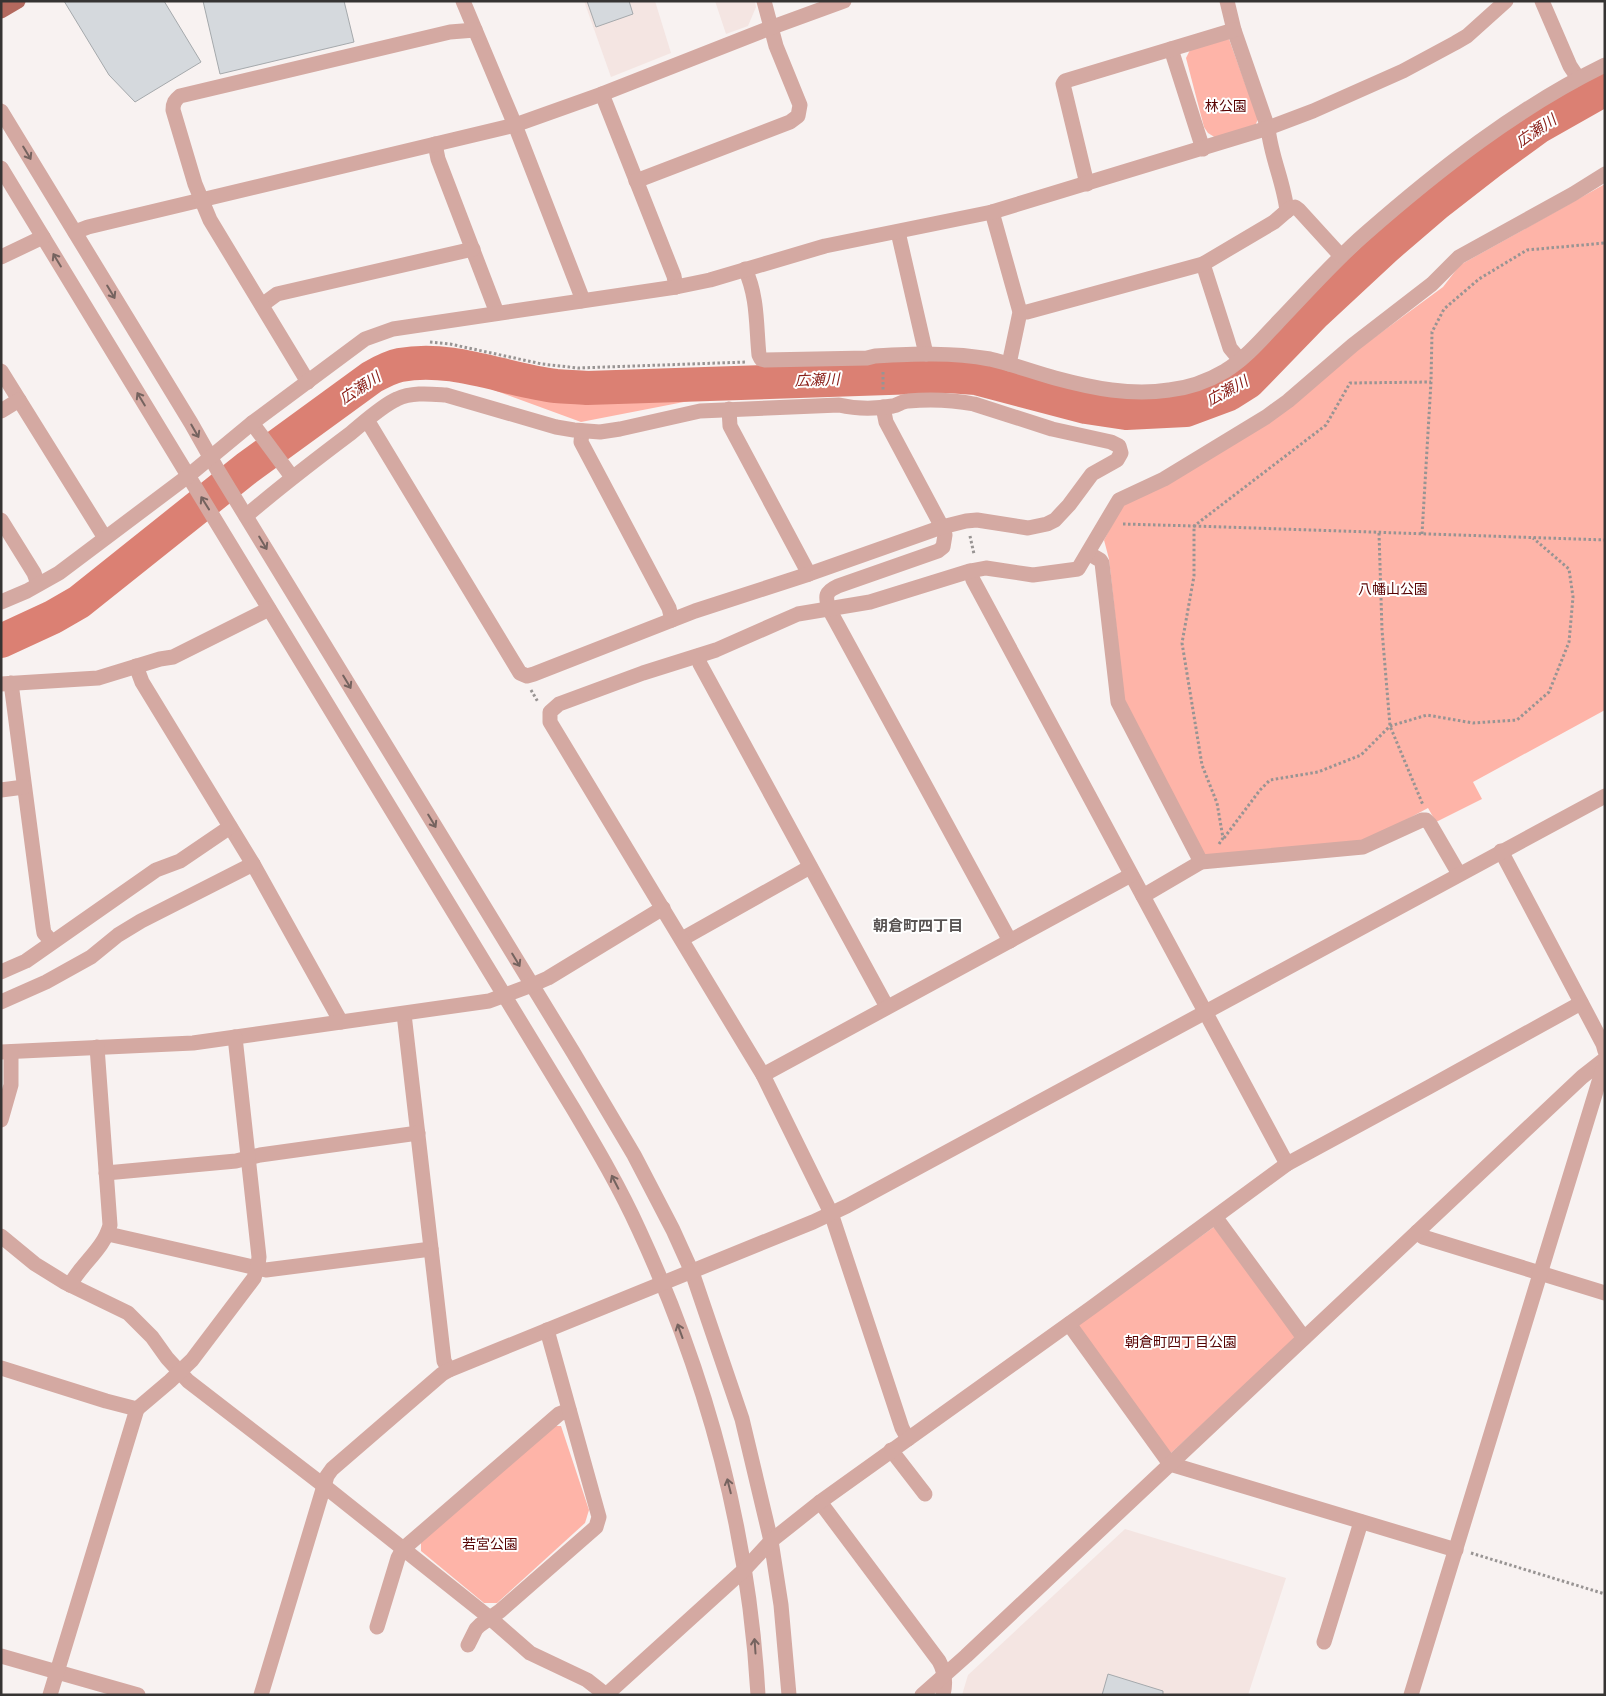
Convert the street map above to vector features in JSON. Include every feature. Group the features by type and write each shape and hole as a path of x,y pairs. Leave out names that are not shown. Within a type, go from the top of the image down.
{"main road":[{"path":"1,11 18,1"}],"street":[{"path":"463,1 516,125 581,295 581,301"},
{"path":"636,181 790,122 798,116 800,105 776,46 764,1"},
{"path":"75,232 88,227 516,125 844,1"},
{"path":"1227,1 1234,30 1268,128 1287,211"},
{"path":"1,602 21,594 59,573 105,538 191,480 214,463 252,422 365,339 379,333 393,329 710,280 825,246 992,212 1203,149 1313,112 1385,79 1455,43 1467,36 1506,1"},
{"path":"1542,1 1570,66 1578,78"},
{"path":"308,382 210,220 195,184 173,110 176,99 180,96 450,32 474,30"},
{"path":"1087,184 1063,84 1065,81 1234,30"},
{"path":"1171,50 1203,149"},
{"path":"745,269 750,281 756,308 758,348 761,359 867,358 926,354 969,356 1102,388 1133,392 1168,391 1185,387 1219,374 1240,360 1341,256 1420,188 1491,132 1578,78 1605,65"},
{"path":"602,94 674,276 676,286"},
{"path":"1,111 532,985 634,1155 673,1230 692,1272 742,1419 772,1541 781,1605 789,1695"},
{"path":"435,144 438,159 497,314"},
{"path":"1,168 608,1168 663,1284 692,1363 722,1460 734,1506 746,1569 753,1625 758,1695"},
{"path":"908,1439 902,1428 831,1213 763,1075 550,722 550,712 558,704 643,672 716,650 790,616 870,602 973,567 1033,575 1073,570 1080,567 1119,500 1164,478 1220,446 1273,412 1353,345 1432,284 1459,257 1573,194 1605,174"},
{"path":"1020,312 1027,312 1203,264 1274,222 1295,207 1341,256"},
{"path":"992,212 1020,312 1008,364"},
{"path":"898,232 926,354"},
{"path":"1,257 43,237"},
{"path":"262,305 277,294 473,249"},
{"path":"1203,264 1230,348 1240,360"},
{"path":"1,371 105,538"},
{"path":"246,516 288,472 395,400 413,395 446,395 556,427 600,432 700,411 839,405 851,408 883,403 895,406 905,401 964,402 1052,429 1111,442 1119,446 1120,453 1117,460 1092,474 1069,505 1054,520 1047,524 1028,528 977,520 942,527 809,574 712,605 527,676 520,673 367,420"},
{"path":"1,411 19,400"},
{"path":"883,403 886,422 942,527 945,542 938,551 838,586 830,590 826,600 829,609 1010,941"},
{"path":"729,409 730,426 809,574"},
{"path":"252,422 288,472"},
{"path":"582,431 581,442 669,608 672,620"},
{"path":"1,520 34,573 38,584"},
{"path":"1088,553 1102,563 1118,702 1201,862"},
{"path":"973,567 972,580 1207,1012 1287,1164"},
{"path":"52,942 44,934 24,787 6,683 98,678 160,659 173,657 269,608"},
{"path":"698,656 700,664 887,1007"},
{"path":"136,666 142,682 253,864 341,1022"},
{"path":"1,790 24,787"},
{"path":"261,1695 327,1476 332,1469 435,1380 450,1370 663,1284 831,1213 1605,796"},
{"path":"1143,896 1201,862 1363,847 1418,821 1426,820 1459,874"},
{"path":"1,972 26,961 156,870 180,861 230,827"},
{"path":"1501,851 1603,1044 1605,1052"},
{"path":"1,1002 46,982 91,957 118,935 140,921 253,864"},
{"path":"682,940 810,867"},
{"path":"763,1075 1131,875"},
{"path":"1,1120 11,1085 6,1052 193,1043 478,1004 504,996 548,978 663,908"},
{"path":"1,1236 35,1264 70,1285 128,1313 152,1337 167,1358 188,1381 323,1485 490,1618 530,1653 587,1680 606,1695 746,1569 772,1541 820,1502 1216,1218 1287,1164 1581,1002"},
{"path":"404,1014 444,1361 450,1370"},
{"path":"50,1695 137,1409 192,1360 254,1278 258,1268 259,1257 235,1037"},
{"path":"70,1285 76,1274 108,1234 110,1225 97,1048"},
{"path":"922,1695 966,1656 1582,1077 1605,1061"},
{"path":"1411,1695 1605,1061"},
{"path":"106,1173 236,1161 260,1155 418,1133"},
{"path":"1216,1218 1304,1338"},
{"path":"1417,1232 1422,1237 1605,1294"},
{"path":"108,1234 258,1268 275,1270 431,1249"},
{"path":"1069,1324 1170,1464 1456,1550"},
{"path":"468,1645 476,1629 596,1527 599,1522 547,1330"},
{"path":"1,1368 106,1402 137,1409"},
{"path":"377,1627 402,1549 559,1414 569,1410"},
{"path":"891,1450 926,1494"},
{"path":"820,1502 943,1667 946,1683 943,1695"},
{"path":"1324,1642 1361,1522"},
{"path":"1,1656 138,1695"}],"path":[{"path":"1422,534 1431,382 1432,329 1444,308 1479,279 1527,250 1605,243"},
{"path":"426,342 450,344 542,364 578,368 752,362 761,359"},
{"path":"883,371 883,403"},
{"path":"1194,526 1326,425 1350,383 1431,382"},
{"path":"1105,524 1605,540"},
{"path":"1194,526 1194,576 1182,643 1202,765 1217,804 1223,838"},
{"path":"968,528 973,567"},
{"path":"1379,533 1382,630 1390,726 1423,804 1426,820"},
{"path":"1201,862 1270,780 1318,772 1361,755 1390,726 1427,715 1473,723 1517,720 1549,692 1569,642 1573,597 1569,570 1532,538"},
{"path":"520,673 550,722"},
{"path":"1456,1550 1470,1552 1605,1594"}],"shaded area":[{"path":"584,1 655,1 671,53 611,77"},
{"path":"715,1 755,1 756,7 748,26 726,34"},
{"path":"1125,1529 1286,1578 1248,1695 962,1695 968,1675"}],"green space":[{"name":"林公園","path":"1229,39 1258,119 1255,126 1216,138 1208,133 1204,127 1186,58 1191,48"},
{"name":"八幡山公園","path":"1605,184 1605,710 1473,782 1482,799 1436,822 1428,808 1363,843 1210,857 1204,854 1124,699 1109,559 1104,540 1122,506 1330,370 1443,287 1460,265"},
{"path":"483,386 592,400 689,401 581,422"},
{"name":"朝倉町四丁目公園","path":"1214,1227 1296,1338 1170,1454 1076,1325"},
{"name":"若宮公園","path":"554,1426 561,1426 589,1510 585,1523 497,1603 484,1603 421,1551 421,1540"}],"building":[{"path":"64,1 164,1 201,62 135,102 109,75"},
{"path":"203,1 344,1 354,42 220,74"},
{"path":"587,1 629,1 633,14 596,27"},
{"path":"1108,1674 1163,1691 1163,1695 1102,1695"}],"waterway":[{"name":"広瀬川","path":"1,641 53,617 79,602 247,468 372,377 389,368 400,365 440,363 537,383 587,388 948,376 976,378 1086,407 1126,413 1186,410 1229,394 1248,382 1315,313 1386,247 1436,204 1538,127 1605,89"}],"district":[{"name":"朝倉町四丁目","path":"918,926"}]}
